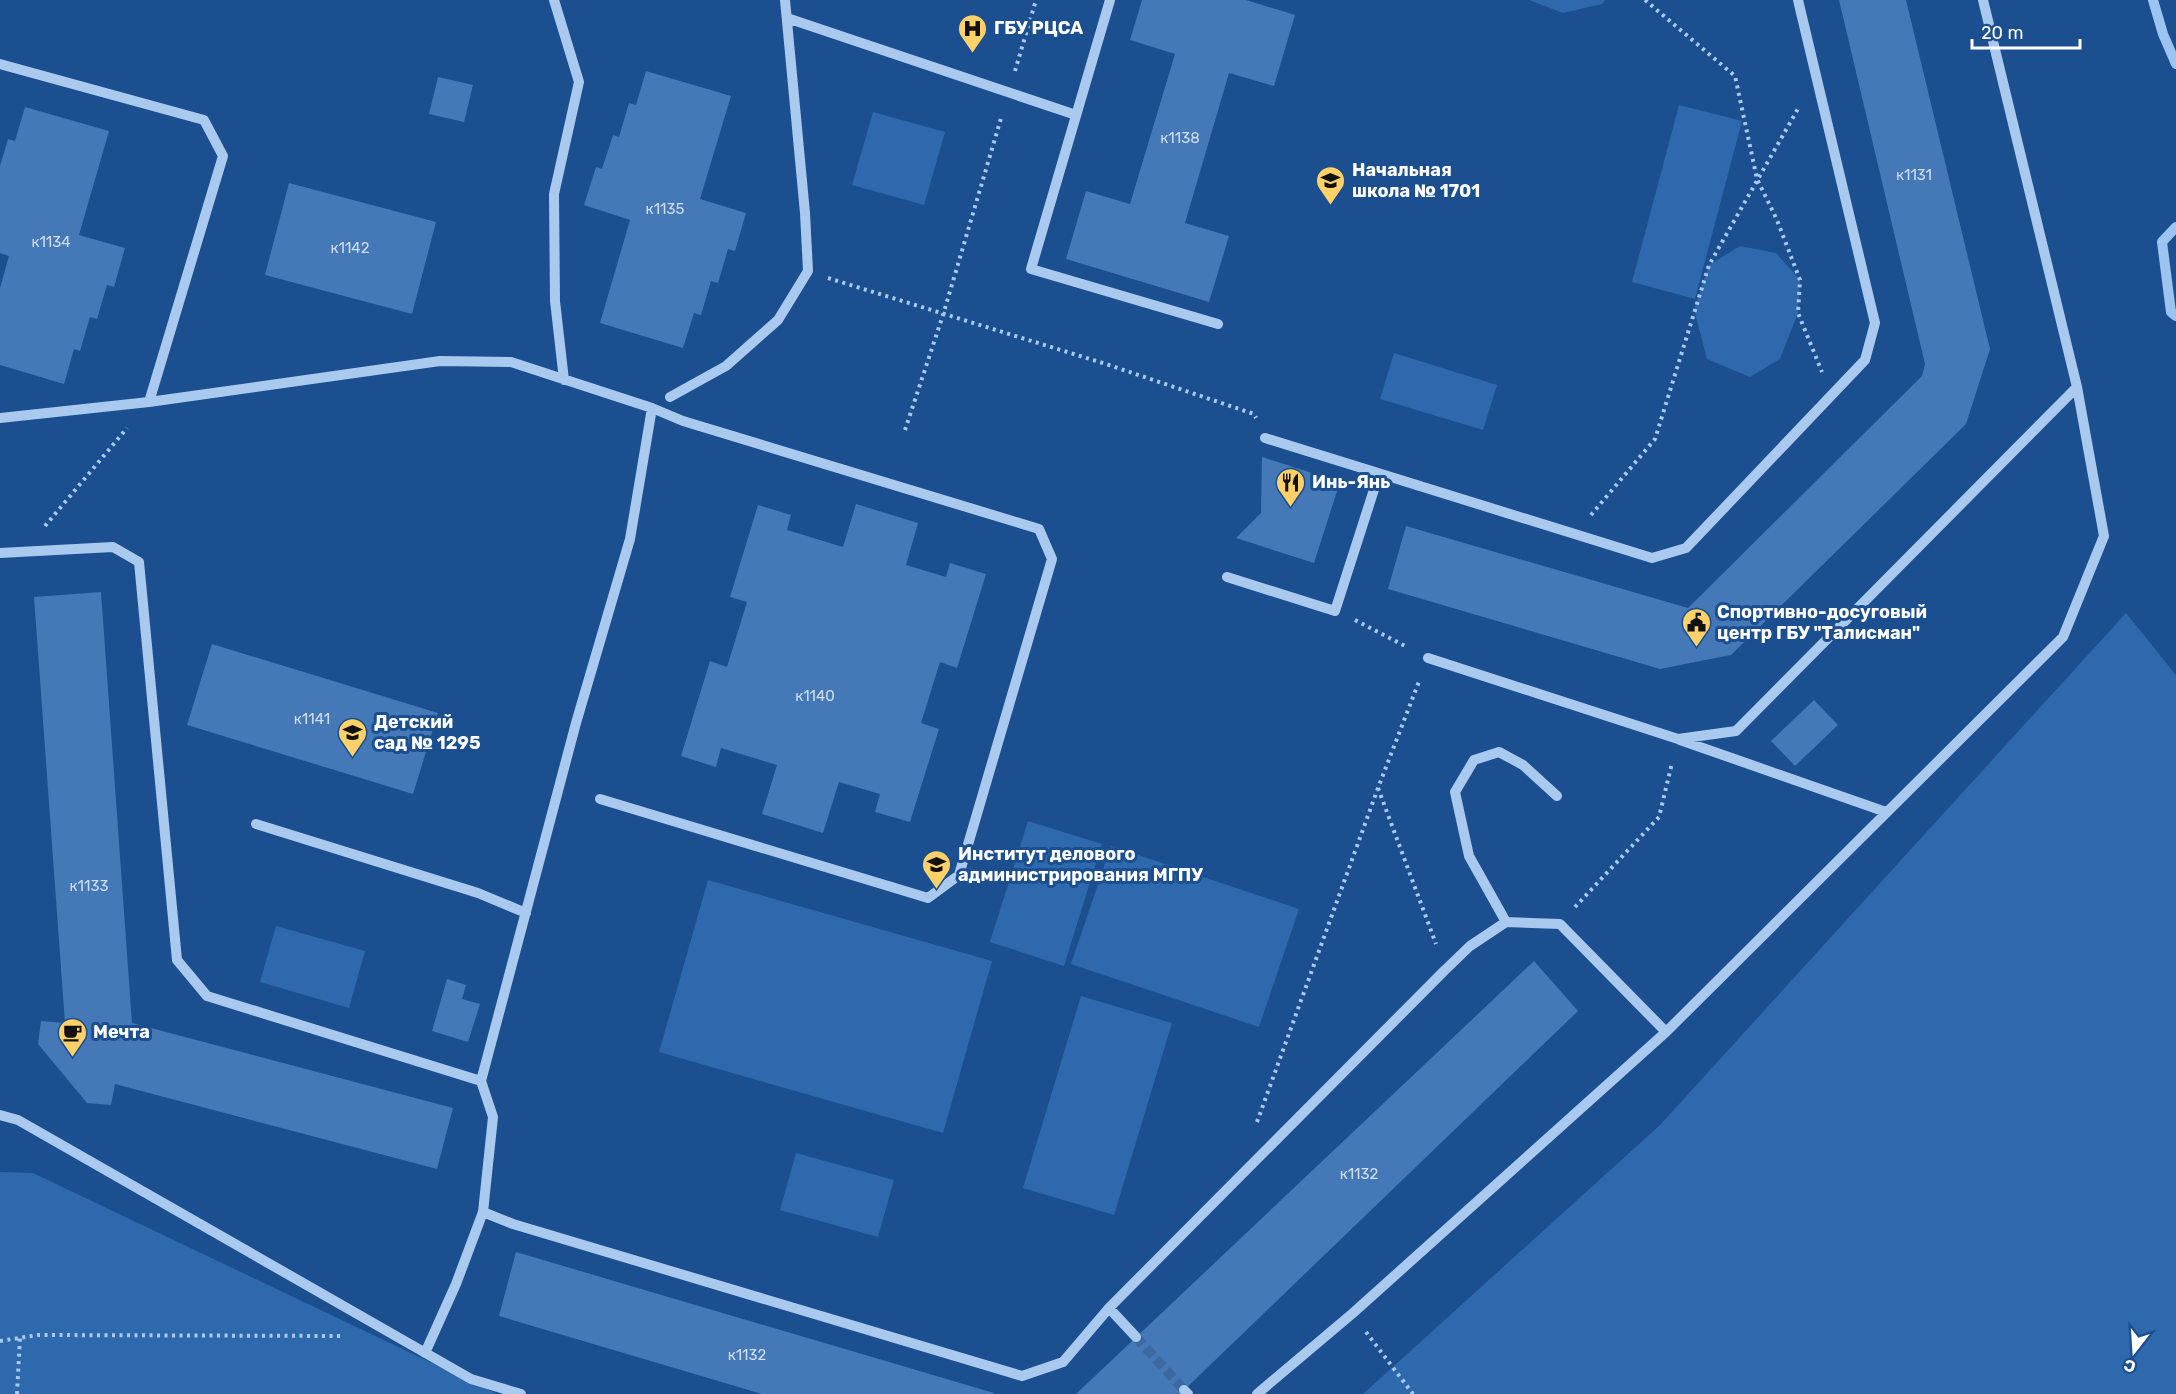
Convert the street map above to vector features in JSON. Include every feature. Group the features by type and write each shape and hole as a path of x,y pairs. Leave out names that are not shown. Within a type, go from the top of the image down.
{"street":[{"path":"554,0 579,82 554,194 555,301 564,380"},
{"path":"670,397 726,366 778,320 808,271 805,213 785,0"},
{"path":"1110,0 1030,269 1218,324"},
{"path":"1265,438 1652,558 1686,548 1865,360 1875,323 1798,0"},
{"path":"1257,1394 1353,1314 1666,1032 2063,637 2104,536 2077,387 1983,0"},
{"path":"787,18 1076,115"},
{"path":"0,64 204,120 223,156 149,402"},
{"path":"0,418 149,402 440,361 511,362 652,408 683,421 1039,530 1052,559 959,875 928,898 600,799"},
{"path":"1678,739 1736,731 2077,387"},
{"path":"425,1353 456,1284 483,1212 493,1117 481,1082 576,723 630,539 652,408"},
{"path":"1227,577 1335,610 1379,474"},
{"path":"0,553 113,547 140,562 177,960 207,996 481,1082"},
{"path":"1428,658 1678,739 1886,812"},
{"path":"1506,922 1469,856 1455,792 1474,760 1499,752 1523,765 1557,796"},
{"path":"256,824 478,893 526,913"},
{"path":"483,1212 513,1224 1022,1376 1063,1362 1109,1308 1470,946 1506,922 1560,924 1666,1032"},
{"path":"0,1115 18,1120 471,1379 521,1394"},
{"path":"1109,1308 1136,1337"}],"path":[{"path":"905,430 942,315 1036,0"},
{"path":"1645,0 1735,76 1757,179 1800,280 1798,313 1832,394"},
{"path":"1575,534 1655,439 1709,265 1816,75"},
{"path":"808,271 942,315 1106,364 1254,414 1265,438"},
{"path":"23,552 149,402"},
{"path":"1257,1124 1378,788 1428,658 1335,610"},
{"path":"1560,924 1659,818 1678,739"},
{"path":"1378,788 1446,970"},
{"path":"1353,1314 1413,1394"},
{"path":"0,1341 38,1335 348,1336"},
{"path":"16,1394 20,1338"}],"shaded area":[{"path":"1529,0 1605,0 1602,4 1563,13"},
{"path":"1679,105 1742,121 1695,299 1632,282"},
{"path":"873,112 945,132 924,205 852,185"},
{"path":"1740,246 1776,253 1800,280 1798,313 1780,359 1750,377 1707,359 1694,309 1709,265"},
{"path":"1394,353 1497,385 1483,430 1380,399"},
{"path":"2126,613 2176,675 2176,1394 1363,1394 1660,1125"},
{"path":"1028,821 1102,844 1064,966 990,942"},
{"path":"1111,846 1299,909 1259,1027 1071,964"},
{"path":"708,880 992,961 943,1133 659,1052"},
{"path":"276,926 365,951 349,1008 260,982"},
{"path":"1081,996 1172,1023 1114,1215 1023,1188"},
{"path":"796,1153 894,1180 878,1237 780,1210"},
{"path":"0,1172 33,1173 497,1394 0,1394"}],"building":[{"path":"1142,0 1246,0 1295,15 1274,86 1229,73 1185,223 1229,236 1209,302 1066,259 1086,191 1130,204 1175,54 1130,40"},
{"path":"1839,0 1906,0 1990,349 1966,424 1731,655 1660,669 1388,589 1406,526 1688,608 1922,376 1925,364"},
{"path":"646,71 731,96 700,199 746,213 735,251 728,249 718,283 711,281 701,315 694,313 683,348 600,323 630,220 584,205 596,167 602,169 613,135 619,137 629,103 636,105"},
{"path":"438,77 473,85 464,122 429,114"},
{"path":"25,107 109,131 79,235 125,248 114,287 107,285 97,319 90,317 80,351 74,349 64,384 0,365 0,288 9,256 0,253 0,166 8,139 15,141"},
{"path":"289,183 436,222 412,314 265,275"},
{"path":"1262,457 1340,482 1314,563 1236,538 1261,513"},
{"path":"856,504 918,523 906,565 946,577 950,563 986,574 957,668 940,662 921,723 939,729 910,822 875,812 880,794 839,782 823,833 762,814 777,765 721,748 716,767 681,756 710,661 727,667 747,602 730,597 758,505 791,515 787,530 843,547"},
{"path":"101,592 132,1023 453,1108 437,1169 115,1084 111,1105 87,1103 38,1044 41,1021 65,1023 34,597"},
{"path":"212,644 438,713 413,794 187,725"},
{"path":"1814,700 1838,725 1795,766 1771,741"},
{"path":"1534,961 1578,1011 1180,1394 1076,1394"},
{"path":"447,979 466,985 462,999 480,1004 468,1042 432,1031"},
{"path":"516,1252 994,1394 762,1394 499,1316"}],"waterway":[{"path":"2153,0 2163,34 2176,64"},
{"path":"2176,227 2162,242 2171,312 2176,316"}],"tunnel":[{"path":"1136,1337 1184,1390"}],"place":[{"name":"ГБУ РЦСА","path":"973,54"},
{"name":"Начальная школа № 1701","path":"1331,206"},
{"name":"Инь-Янь","path":"1291,508"},
{"name":"Спортивно-досуговый центр ГБУ \"Талисман\"","path":"1696,648"},
{"name":"Детский сад № 1295","path":"353,758"},
{"name":"Институт делового администрирования МГПУ","path":"937,890"},
{"name":"Мечта","path":"72,1058"}]}
